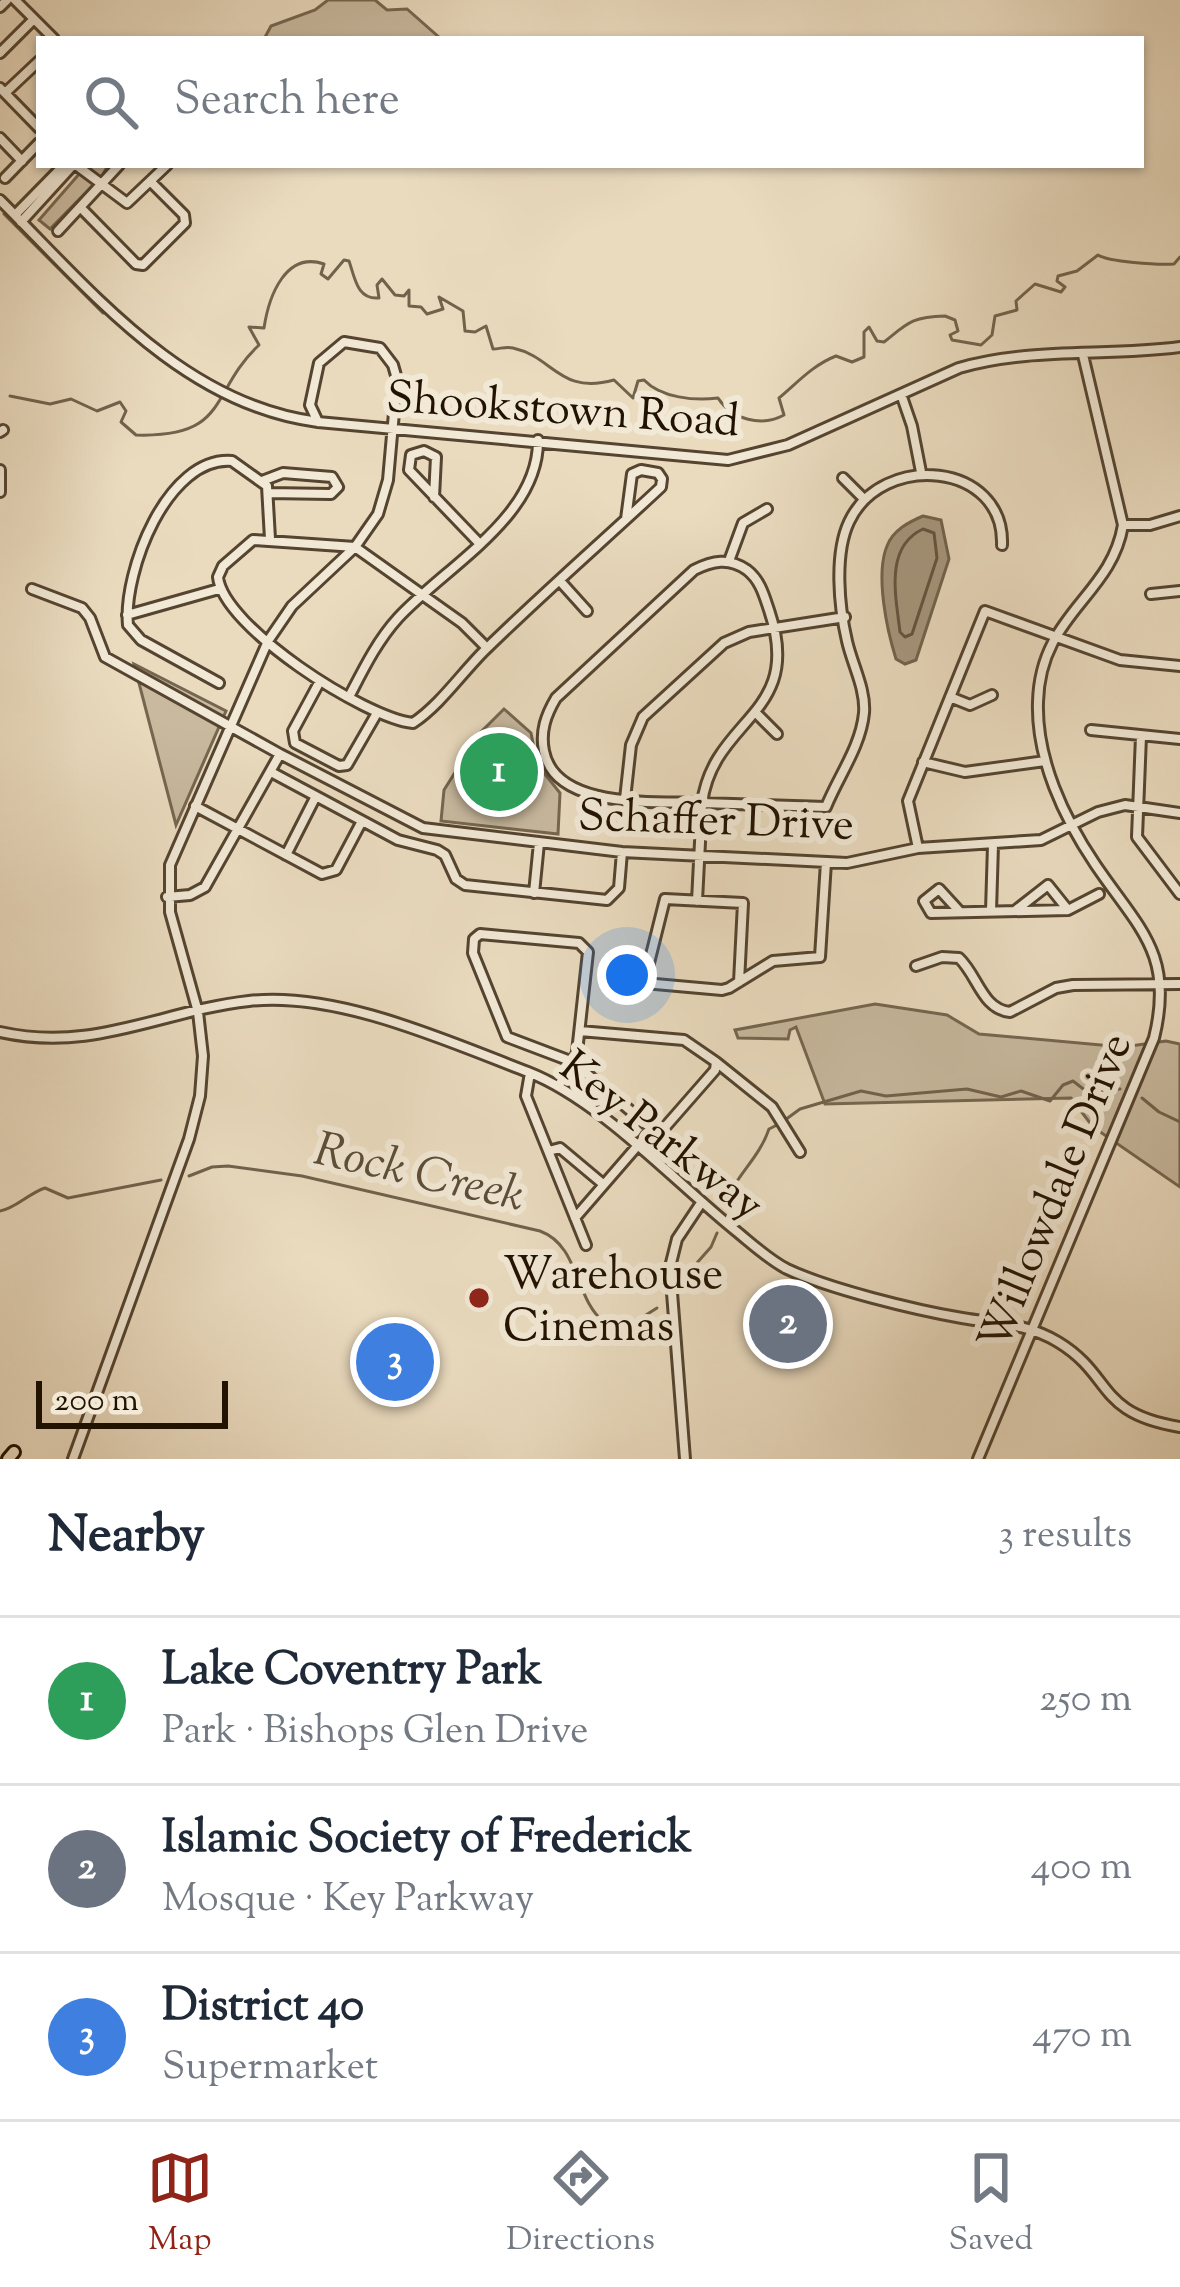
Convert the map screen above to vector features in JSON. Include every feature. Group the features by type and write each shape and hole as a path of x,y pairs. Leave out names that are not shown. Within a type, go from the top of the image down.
{"street":[{"path":"0,7 11,0 51,36"},
{"path":"0,53 34,19"},
{"path":"0,112 6,94 36,67"},
{"path":"6,94 36,125"},
{"path":"0,139 22,161"},
{"path":"4,178 36,146"},
{"path":"18,218 61,168"},
{"path":"18,218 72,168"},
{"path":"79,168 127,203 164,168"},
{"path":"58,231 117,168"},
{"path":"81,208 136,264 143,265 185,223 184,215 151,182"},
{"name":"Shookstown Road","path":"0,200 150,348 254,406 293,419 728,460 788,445 986,360 1180,347"},
{"path":"73,1459 196,1117 202,1056 198,1012 167,897 170,866 268,641 292,606 355,547 385,500 396,373 385,352 376,346 344,342 332,349 319,363 310,405 318,422"},
{"path":"1083,355 1124,525 1150,525 1180,516"},
{"path":"901,394 913,425 921,472"},
{"path":"293,419 310,405"},
{"path":"349,698 394,621 522,499 531,482 538,440"},
{"path":"434,497 436,457 411,454 409,470 434,497 478,542"},
{"path":"219,683 141,640 128,625 129,590 163,501 177,484 224,460 243,466 262,481 268,493 270,539"},
{"path":"0,470 0,492"},
{"path":"487,648 475,633 355,547 254,540 223,566 218,577 227,604 320,681 377,713 413,723 661,488 658,472 632,474 626,519"},
{"path":"697,901 702,803 705,782 717,755 757,714 775,679 775,628 752,573 729,561 706,563 694,570 556,698 542,736 551,770 578,791 625,799 702,803 826,807 865,709 844,617 840,552 846,528 864,499 899,477 921,472 956,480 980,494 999,527 1002,545"},
{"path":"262,481 283,473 332,477 337,482 331,494 268,493"},
{"path":"843,478 864,499"},
{"path":"729,561 743,523 767,509"},
{"name":"Willowdale Drive","path":"978,1459 1154,1038 1160,983 1150,946 1070,824 1046,761 1037,702 1040,674 1053,638 1110,566 1124,525"},
{"path":"560,581 587,611"},
{"name":"Schaffer Drive","path":"32,589 82,608 105,657 423,827 622,852 826,862 867,860 917,848 1041,840 1098,812 1136,805 1180,813"},
{"path":"127,615 219,589"},
{"path":"1151,594 1180,591"},
{"path":"917,848 908,801 985,611 1120,660 1180,665"},
{"path":"625,799 631,745 643,717 724,643 736,635 844,617"},
{"path":"320,681 293,730 295,743 339,766 347,765 377,713"},
{"path":"950,697 970,705 992,695"},
{"path":"757,714 777,734"},
{"path":"1091,730 1180,739"},
{"path":"1141,736 1138,842 1180,894"},
{"path":"167,897 190,896 205,887 280,754"},
{"path":"923,762 964,772 1046,761"},
{"path":"271,772 362,821 445,855 456,879 465,885 607,901 619,888 622,852"},
{"path":"286,855 316,796"},
{"path":"195,806 330,875 362,821"},
{"path":"418,846 423,827"},
{"path":"533,893 539,843"},
{"path":"991,911 993,845"},
{"path":"740,982 743,903 665,899 644,983 722,990 740,982 773,961 820,957 826,862"},
{"path":"1015,911 1048,885 1069,910"},
{"path":"960,911 939,889 924,901 931,913 1069,910 1099,894"},
{"path":"559,1085 573,1062 580,1031 588,952 579,944 488,932 474,939 473,953 507,1037 573,1062 652,1129"},
{"path":"916,966 941,956 959,958 991,1005 1002,1012 1073,985 1180,984"},
{"name":"Key Parkway","path":"0,1032 48,1040 92,1037 248,1001 320,1002 369,1015 559,1085 783,1268 963,1318 1032,1330 1070,1351 1125,1410 1144,1420 1180,1427"},
{"path":"580,1031 684,1040 764,1100 800,1152"},
{"path":"575,1218 652,1129 666,1126 715,1070 716,1062"},
{"path":"530,1073 526,1096 586,1245"},
{"path":"549,1151 560,1148 603,1184"},
{"path":"685,1459 670,1267 677,1239 701,1203"}],"shaded area":[{"path":"328,0 375,0 387,10 407,9 438,36 266,36 271,26 315,10"},
{"path":"84,168 106,168 50,229 39,220"},
{"path":"134,664 226,711 176,825"},
{"path":"504,709 531,733 537,764 560,793 558,834 441,821 444,790 480,733"},
{"path":"875,1004 947,1015 979,1034 1123,1047 1166,1041 1180,1044 1180,1187 1093,1127 1071,1098 825,1104 796,1027 788,1039 738,1038 735,1030"}],"water":[{"path":"923,516 941,520 949,559 916,660 905,664 896,659 886,618 884,558 893,535"}],"waterway":[{"path":"4,214 103,313"},
{"path":"10,396 50,404 71,399 97,411 120,402 126,411 121,422 136,435 188,429 214,409 259,345 249,327 264,328 275,290 290,270 299,264 324,264 321,274 328,279 344,260 349,261 366,295 379,298 377,285 382,279 395,295 404,296 409,290 409,306 421,307 427,314 443,309 439,297 463,311 465,331 486,326 493,349 510,347 527,353 569,379 581,383 614,380 633,398 638,381 644,380 679,397 718,398 739,416 766,421 784,415 779,398 820,364 836,356 852,362 864,357 864,332 869,327 877,341 884,342 911,322 945,316 955,320 958,331 950,335 952,340 981,345 992,335 995,316 1017,310 1016,301 1035,284 1061,292 1065,287 1058,276 1077,271 1098,255 1156,264 1174,264 1180,257"},
{"name":"Rock Creek","path":"785,1120 800,1109 861,1091 886,1096 967,1089 1001,1097 1021,1091 1050,1101 1073,1081 1086,1091 1120,1089"},
{"name":"Rock Creek","path":"1142,1098 1180,1122"},
{"name":"Rock Creek","path":"725,1207 769,1129 777,1125"},
{"name":"Rock Creek","path":"189,1176 228,1166 302,1176 540,1231 563,1248 587,1300 604,1322 638,1320 657,1308"},
{"name":"Rock Creek","path":"0,1211 45,1188 68,1198 161,1180"},
{"name":"Rock Creek","path":"688,1273 717,1233"}],"place":[{"name":"Lake Coventry Park","path":"499,772"},
{"name":"Warehouse Cinemas","path":"479,1298"},
{"name":"Islamic Society of Frederick","path":"788,1324"},
{"name":"District 40","path":"395,1362"}]}
